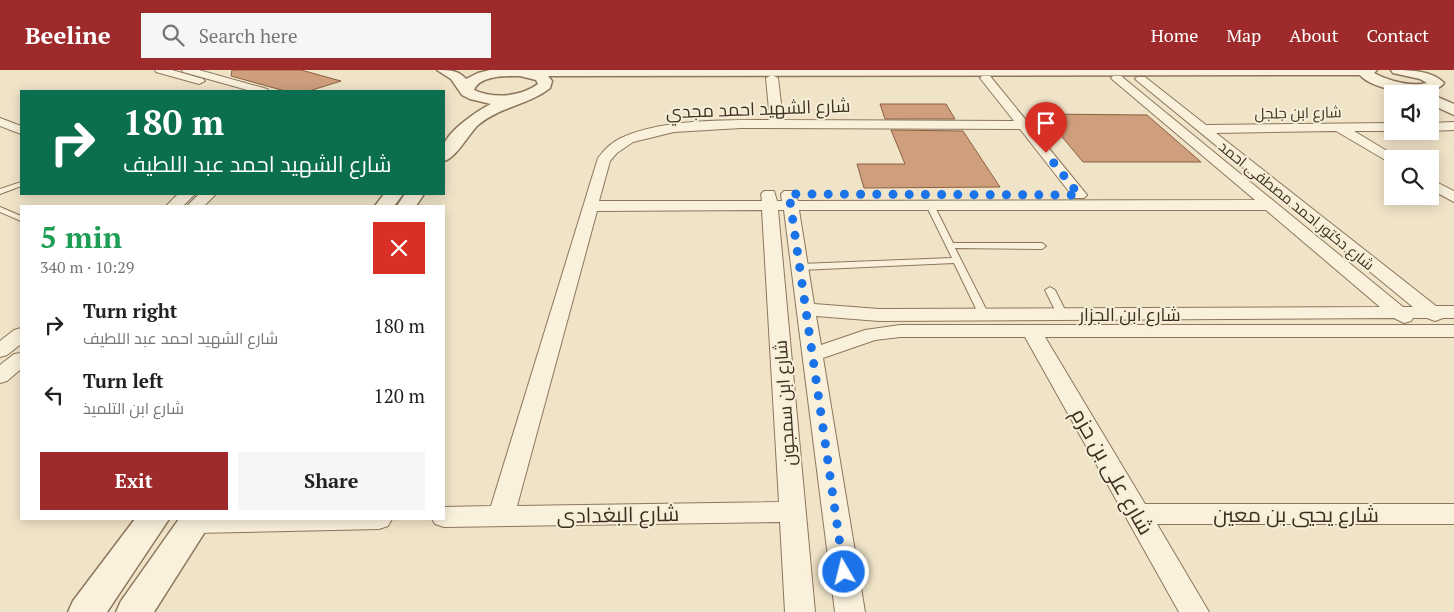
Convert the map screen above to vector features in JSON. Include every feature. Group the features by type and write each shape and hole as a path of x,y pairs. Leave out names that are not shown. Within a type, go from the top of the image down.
{"street":[{"path":"160,70 232,90"},
{"path":"187,70 260,90"},
{"path":"444,70 456,76 465,94 488,98 519,97"},
{"path":"492,70 541,77 546,81 540,90"},
{"path":"1398,70 1436,77 1454,96"},
{"path":"465,94 469,84 480,78 514,72 611,71 772,78 1117,78 1150,74 1368,71 1367,75 1393,85"},
{"path":"445,155 466,126 476,118 519,97 540,90 616,79 693,75 886,71 1312,77 1382,82"},
{"name":"شارع دكتور احمد مصطفى احمد","path":"1150,74 1203,129 1454,331"},
{"path":"772,78 777,124"},
{"path":"986,78 1079,195"},
{"name":"شارع دكتور احمد مصطفى احمد","path":"1117,78 1420,331"},
{"path":"1439,102 1454,110"},
{"path":"0,122 19,129"},
{"name":"شارع الشهيد احمد مجدي","path":"501,516 603,161 630,138 667,129 777,124 1023,125"},
{"path":"1439,127 1454,126"},
{"name":"شارع ابن جلجل","path":"1203,129 1384,127"},
{"path":"1339,128 1384,155"},
{"path":"0,129 19,129"},
{"path":"1439,188 1454,197"},
{"path":"175,205 186,195"},
{"path":"385,205 393,195"},
{"path":"592,200 780,201 1079,195 1258,195"},
{"path":"780,201 931,207 1271,205"},
{"name":"شارع ابن سمجون","path":"780,201 800,267 850,612"},
{"name":"شارع ابن سمجون","path":"780,201 792,512 800,612"},
{"name":"شارع ابن الجزار","path":"806,309 879,315 1454,312"},
{"name":"شارع ابن الجزار","path":"813,355 872,334 900,331 1454,331"},
{"name":"شارع على بن حزم","path":"1032,331 1194,612"},
{"path":"0,351 20,335"},
{"path":"0,376 20,360"},
{"name":"شارع البغدادى","path":"445,517 792,512"},
{"name":"شارع يحيي بن معين","path":"1139,514 1454,514"},
{"path":"86,612 152,520"},
{"path":"134,612 195,521 287,520"}],"lane":[{"path":"0,192 20,184"},
{"path":"931,207 984,314"},
{"path":"0,209 20,219"},
{"path":"949,245 1042,246"},
{"path":"800,267 957,260"},
{"path":"1050,290 1062,314"}],"building":[{"path":"232,70 301,70 341,81 312,90 281,90 231,76"},
{"path":"880,104 946,104 955,119 885,119"},
{"path":"1043,114 1147,115 1201,162 1083,162"},
{"path":"891,130 963,131 1000,187 864,188 857,164 905,164"}],"route":[{"path":"844,572 789,194 1079,195 1046,153"}]}
